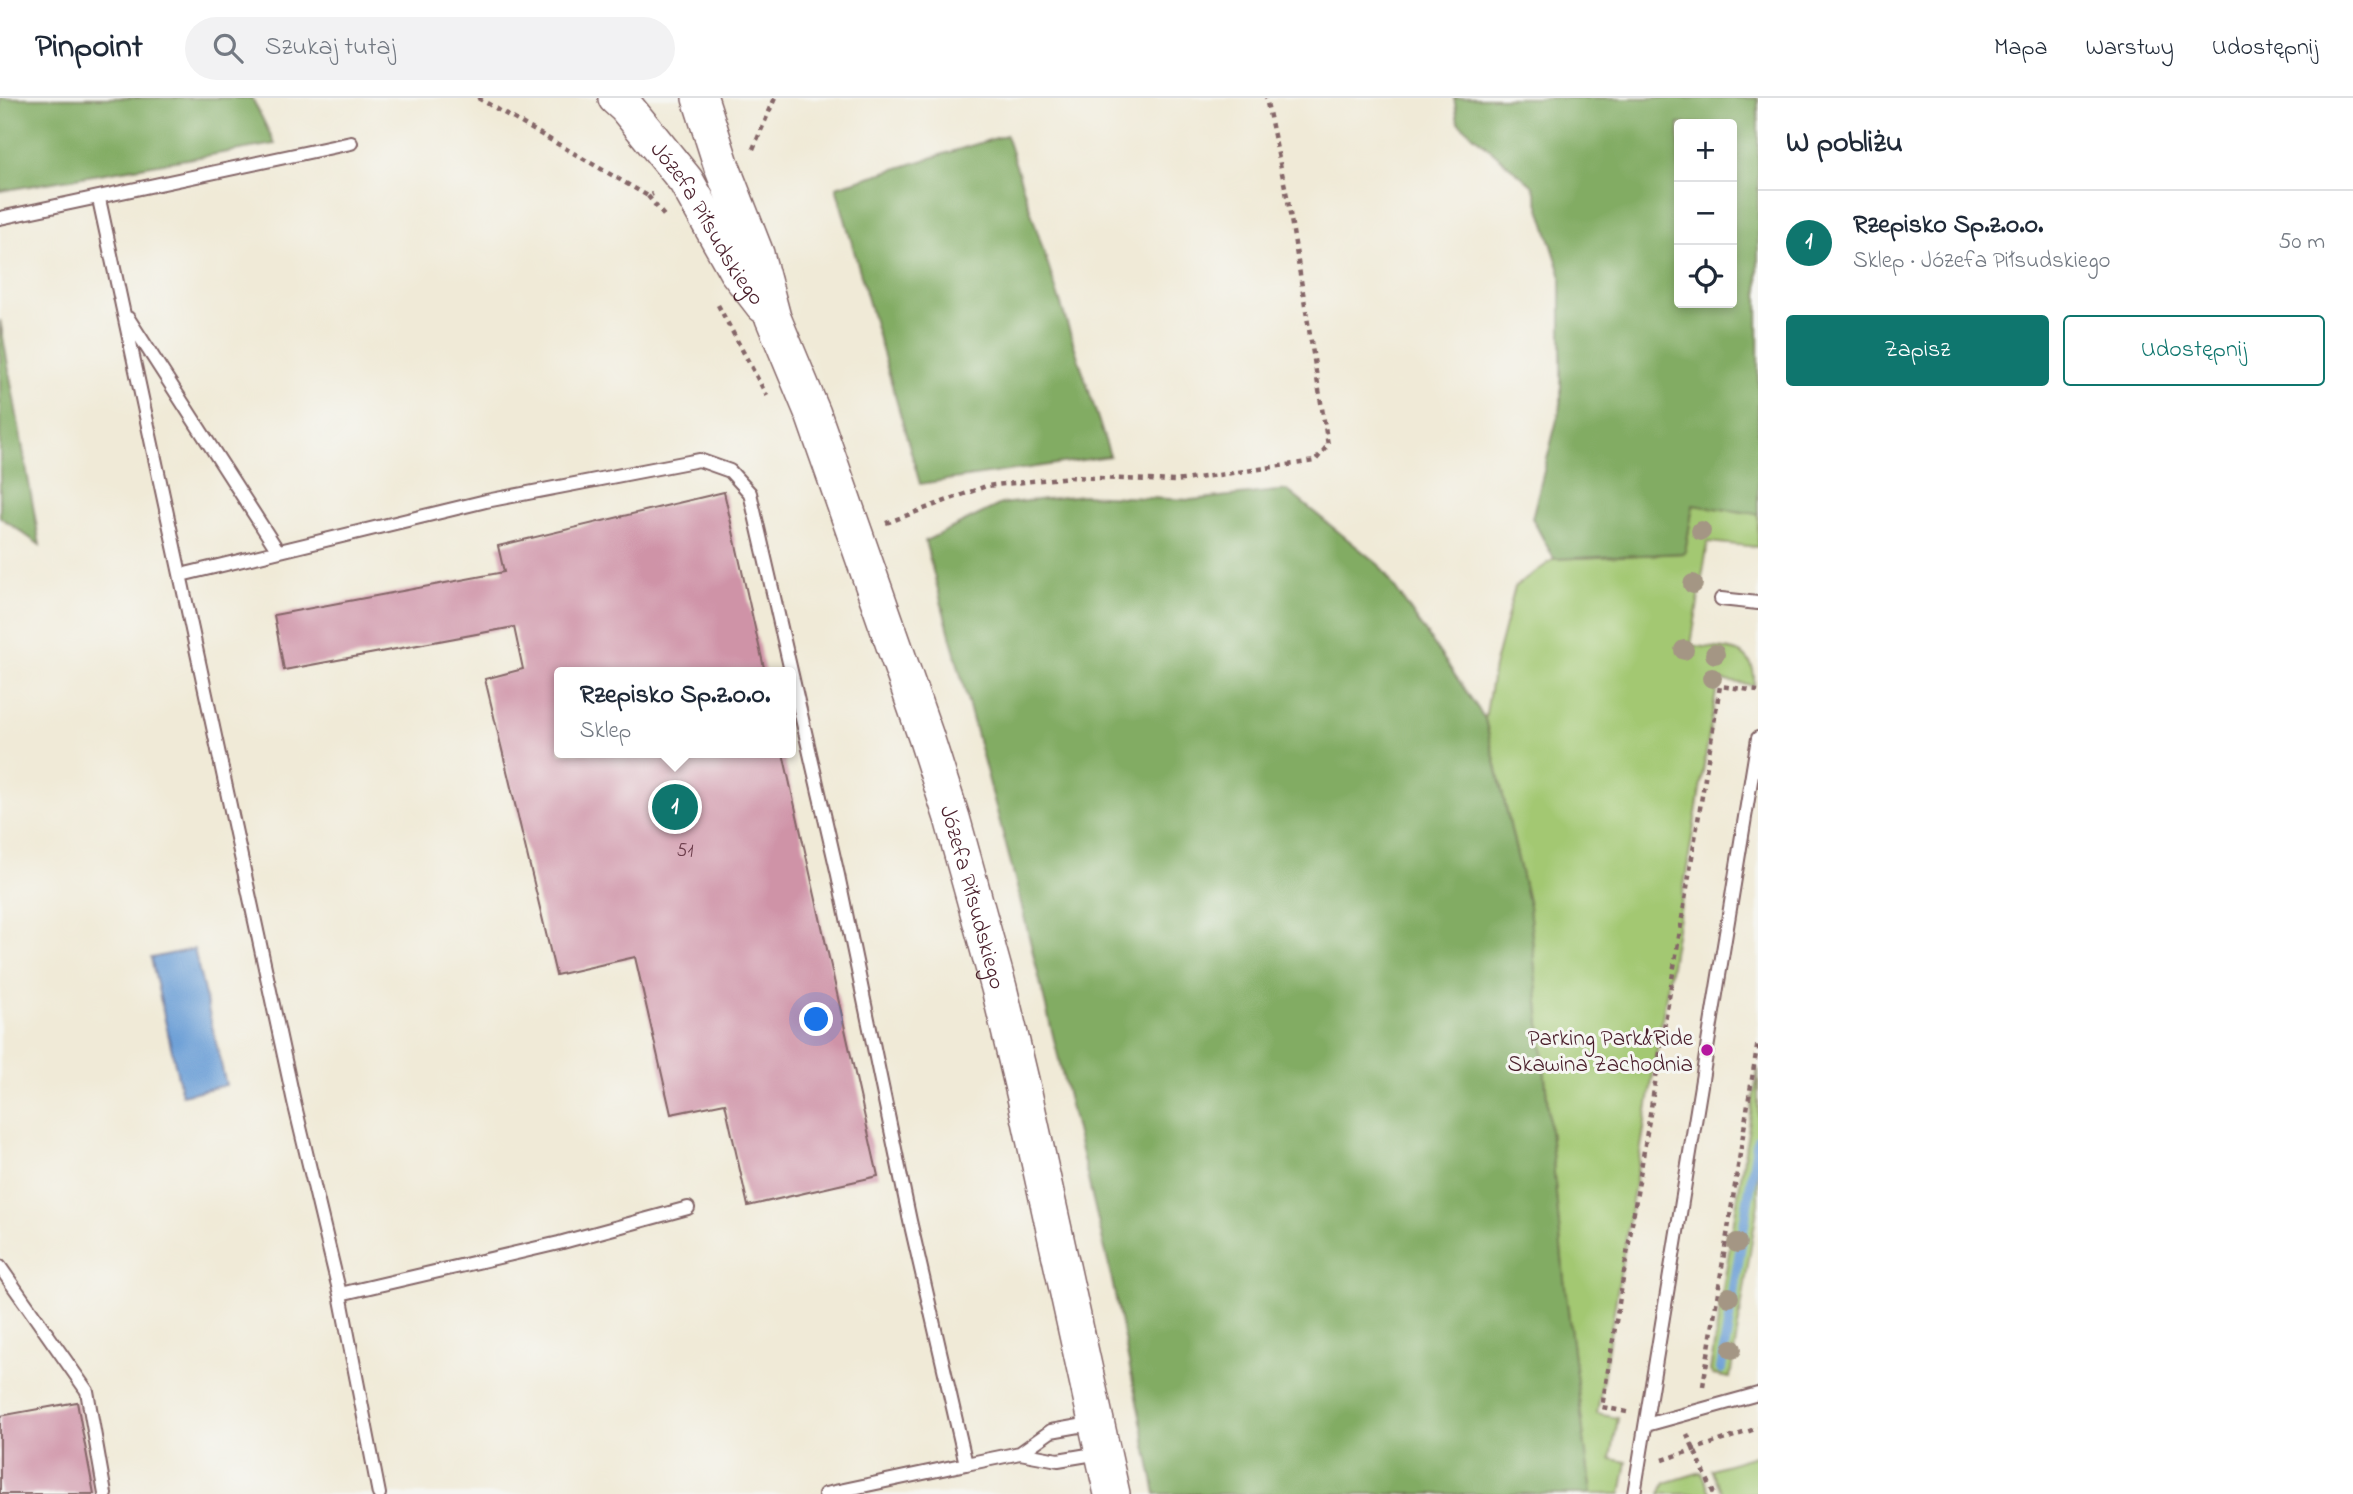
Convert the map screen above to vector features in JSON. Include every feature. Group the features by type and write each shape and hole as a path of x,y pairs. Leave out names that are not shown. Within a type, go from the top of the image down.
{"main road":[{"name":"Józefa Piłsudskiego","path":"616,98 631,112 686,181 736,270 773,318"},
{"name":"Józefa Piłsudskiego","path":"700,98 722,167 756,254 773,318 813,414 926,737 984,933 1024,1093 1112,1494"}],"lane":[{"path":"0,218 99,199 351,143"},
{"path":"99,199 293,1102 340,1294 379,1494"},
{"path":"123,310 278,551"},
{"path":"181,575 486,501 699,460 730,471 750,493 790,667"},
{"path":"1721,599 1758,603"},
{"path":"796,693 838,875 910,1222 966,1464"},
{"path":"1634,1494 1758,738"},
{"path":"340,1294 559,1243 688,1208"},
{"path":"0,1267 87,1391 105,1494"},
{"path":"1646,1425 1758,1394"},
{"path":"1020,1453 1051,1431 1099,1437"},
{"path":"825,1494 1020,1453 1058,1460 1099,1437"}],"path":[{"path":"478,98 648,196 671,225"},
{"path":"751,152 775,98"},
{"path":"855,535 986,486 1070,477 1176,481 1315,461 1328,445 1289,201 1266,98"},
{"path":"648,196 661,191"},
{"path":"716,303 772,406 779,411 813,414"},
{"path":"1625,1422 1627,1411 1602,1407 1720,686 1758,691"},
{"path":"1693,1390 1703,1388 1758,1041"},
{"path":"1640,1458 1660,1461 1758,1428"},
{"path":"1693,1449 1714,1494"}],"green space":[{"path":"0,98 252,98 275,144 0,191"},
{"path":"1454,98 1758,98 1758,514 1693,505 1685,553 1554,559 1532,518 1561,404 1561,274 1533,186 1458,122"},
{"path":"1006,135 1110,456 920,484 836,187"},
{"path":"0,320 40,545 0,517"},
{"path":"1287,490 1379,565 1485,719 1529,906 1564,1279 1591,1494 1156,1494 1109,1266 1015,879 925,541 1001,504 1083,495 1191,500"},
{"path":"1693,505 1758,514 1758,547 1708,542 1691,645 1735,651 1743,655 1750,661 1754,685 1718,680 1597,1414 1618,1418 1611,1459 1627,1462 1621,1494 1591,1494 1564,1279 1529,906 1485,719 1494,667 1515,587 1554,559 1685,553"},
{"path":"1758,1069 1758,1203 1730,1378 1713,1375 1710,1371"},
{"path":"1758,1455 1758,1494 1723,1494 1711,1469"},
{"path":"1701,1472 1711,1494 1660,1494 1665,1483"}],"water":[{"path":"194,949 226,1085 182,1095 151,958"}],"building":[{"path":"724,492 764,667 554,667 554,758 784,758 878,1176 748,1206 725,1103 671,1114 635,957 556,975 485,679 523,669 514,627 284,670 274,615 504,572 498,546"},
{"path":"77,1402 94,1494 0,1494 0,1416"}],"waterway":[{"path":"1721,1369 1758,1139"}],"place":[{"name":"Rzepisko Sp.z.o.o.","path":"675,807"},
{"name":"Parking Park&Ride Skawina Zachodnia","path":"1707,1050"}]}
